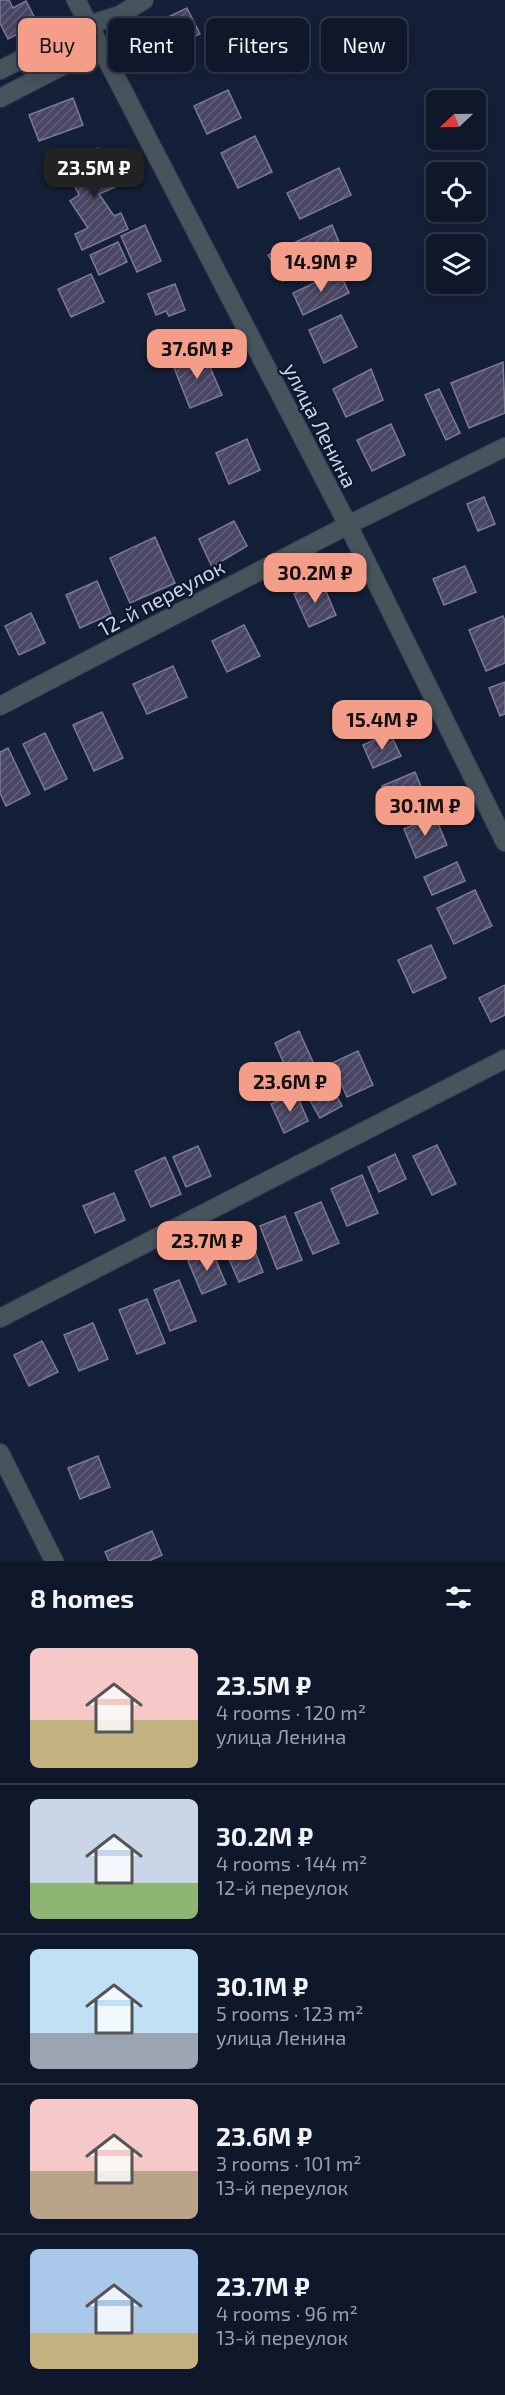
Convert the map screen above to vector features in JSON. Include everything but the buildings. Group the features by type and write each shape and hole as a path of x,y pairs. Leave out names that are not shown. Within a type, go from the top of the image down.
{"street":[{"name":"улица Ленина","path":"76,0 85,18"},
{"path":"96,22 120,15 144,0"},
{"name":"улица Ленина","path":"96,41 348,525 505,842"},
{"path":"0,98 99,47"},
{"path":"0,70 18,61"},
{"name":"12-й переулок","path":"0,706 348,525 505,447"},
{"path":"0,1318 505,1059"},
{"path":"0,1453 54,1561"}]}
